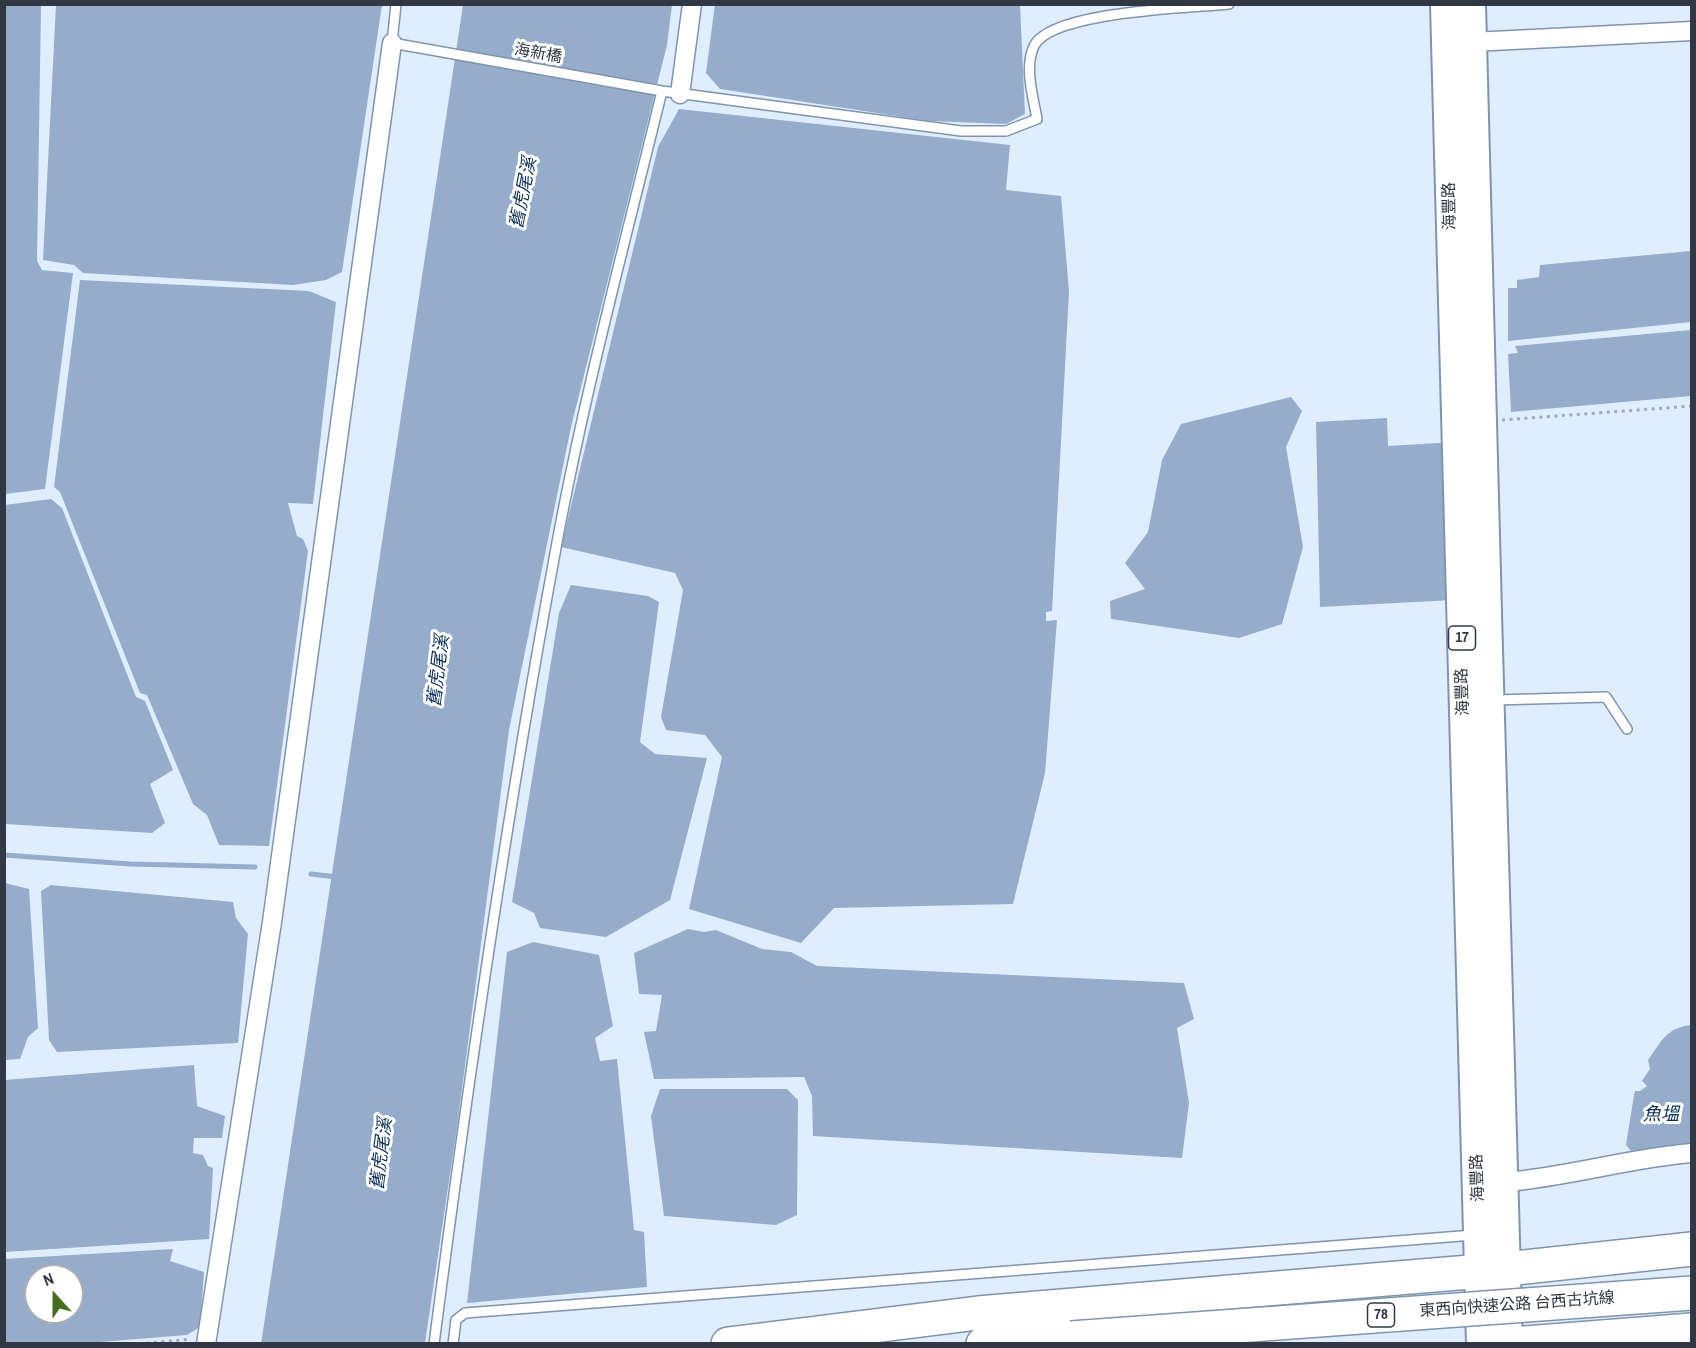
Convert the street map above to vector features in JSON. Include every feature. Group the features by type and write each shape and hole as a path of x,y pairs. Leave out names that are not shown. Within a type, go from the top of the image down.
{"highway":[{"path":"728,1344 978,1313 1493,1270 1692,1250"},
{"name":"東西向快速公路 台西古坑線","path":"983,1344 1692,1293"},
{"path":"1513,1344 1689,1330"}],"main road":[{"name":"海豐路","path":"1445,4 1479,1235 1493,1270"},
{"name":"海豐路","path":"1472,4 1481,422 1506,1182 1493,1270"},
{"name":"17","path":"1480,1344 1493,1270"},
{"name":"17","path":"1493,1270 1508,1344"}],"street":[{"path":"680,94 692,4"},
{"path":"1472,42 1692,31"},
{"path":"207,1340 272,922 392,43"},
{"path":"1506,1182 1549,1179 1667,1155 1692,1153"}],"lane":[{"path":"392,43 396,4"},
{"name":"海新橋","path":"392,43 680,94 961,131 1006,131 1036,119 1029,62 1035,44 1054,30 1083,19 1229,4"},
{"path":"434,1344 493,924 554,556 590,390 662,91"},
{"path":"1491,700 1606,697 1627,729"},
{"path":"453,1344 456,1320 465,1313 1479,1235"}],"path":[{"path":"1481,422 1692,406"},
{"path":"139,1344 207,1340"}],"water":[{"path":"715,4 1020,5 1025,114 1006,124 929,121 720,89 706,73"},
{"path":"4,5 41,5 37,261 42,270 73,273 45,489 5,494"},
{"path":"56,5 382,5 342,272 326,280 293,285 83,273 74,265 43,260"},
{"name":"舊虎尾溪","path":"463,5 672,5 667,45 571,427 509,730 457,1127 425,1343 261,1344"},
{"path":"679,109 1010,145 1006,190 1061,196 1069,291 1052,611 1046,612 1046,621 1057,620 1045,773 1013,904 834,908 801,943 689,909 722,757 705,735 666,730 661,717 683,590 675,573 561,547 658,147"},
{"path":"1691,251 1691,322 1508,341 1508,288 1517,288 1517,280 1539,277 1540,265"},
{"path":"80,280 309,291 336,302 313,504 288,503 297,536 303,539 308,551 269,846 219,845 207,815 193,804 147,695 140,693 60,492 54,487"},
{"path":"1691,330 1691,396 1511,412 1508,354 1518,353 1515,346"},
{"path":"1291,397 1302,411 1286,447 1303,547 1282,624 1239,638 1111,619 1110,601 1145,589 1125,563 1148,532 1162,460 1181,424"},
{"path":"1387,418 1388,446 1456,442 1453,600 1320,607 1316,422"},
{"path":"51,499 62,508 136,697 145,701 173,770 150,784 165,823 152,833 5,824 5,505"},
{"path":"571,585 648,596 659,602 640,742 655,754 707,758 670,900 606,937 540,928 534,913 512,902 559,613"},
{"path":"5,883 29,889 38,1028 28,1037 20,1059 5,1060"},
{"path":"51,885 233,902 236,918 248,934 238,1043 57,1052 49,1040 41,891"},
{"path":"688,929 704,932 716,930 762,949 791,952 817,966 1184,983 1194,1019 1177,1028 1189,1103 1182,1158 813,1136 812,1096 804,1077 654,1079 644,1032 656,1031 662,995 639,994 634,953"},
{"path":"533,942 599,955 613,1026 595,1038 600,1061 617,1059 634,1230 644,1232 647,1287 467,1303 507,952"},
{"name":"魚塭","path":"1691,1025 1691,1148 1652,1148 1631,1151 1626,1145 1634,1095 1635,1091 1640,1091 1647,1086 1642,1081 1650,1069 1648,1060 1670,1032"},
{"path":"194,1065 197,1106 225,1116 222,1138 194,1138 193,1153 203,1155 208,1166 213,1168 209,1239 5,1252 5,1080"},
{"path":"660,1089 787,1089 798,1100 797,1215 776,1225 664,1216 651,1116"},
{"path":"173,1249 170,1261 204,1272 200,1327 187,1335 88,1343 5,1344 5,1259"}],"waterway":[{"path":"4,855 130,864 255,867"},
{"path":"311,874 337,877"}]}
